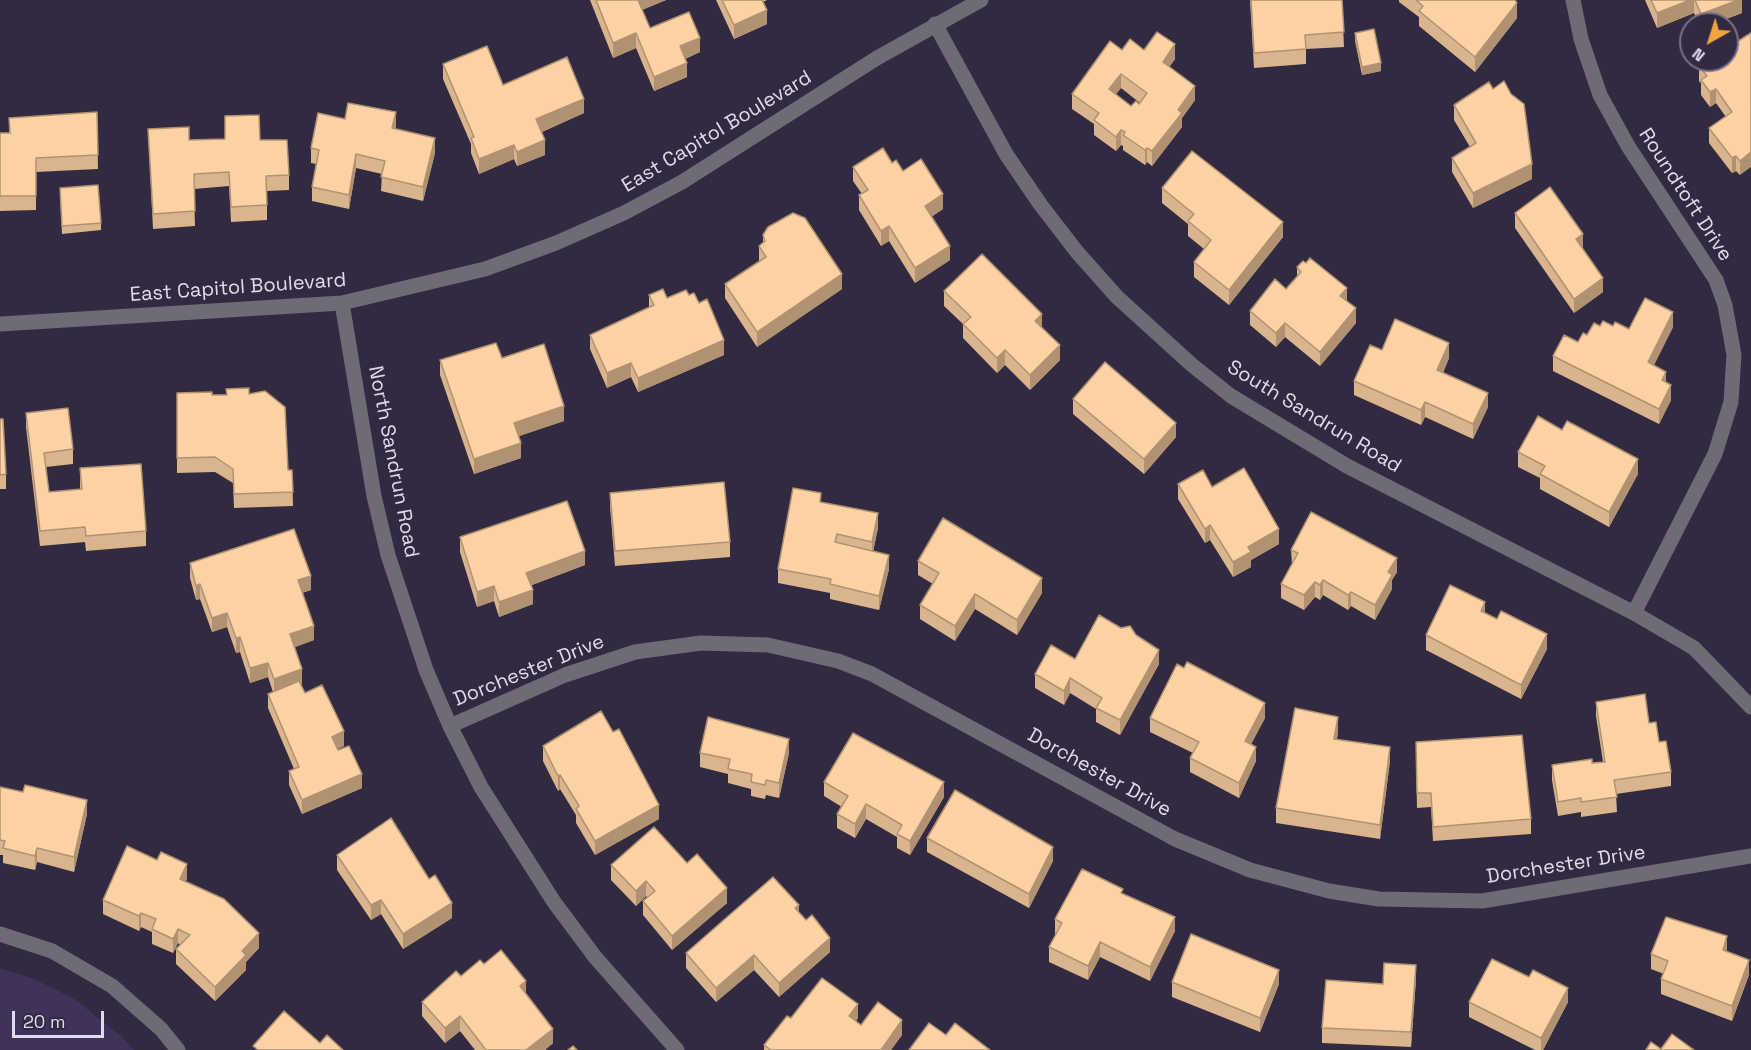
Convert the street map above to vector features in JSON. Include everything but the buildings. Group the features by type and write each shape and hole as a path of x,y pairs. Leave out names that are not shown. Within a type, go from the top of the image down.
{"street":[{"name":"East Capitol Boulevard","path":"0,324 342,303 485,269 556,243 624,213 682,182 877,58 981,0"},
{"name":"Roundtoft Drive","path":"1574,0 1581,39 1600,95 1628,146 1716,280 1727,314 1734,355 1731,402 1715,454 1634,613"},
{"name":"South Sandrun Road","path":"935,24 1006,154 1040,204 1077,252 1117,297 1192,365 1231,396 1347,466 1634,613 1694,648 1724,676 1751,707"},
{"name":"North Sandrun Road","path":"342,303 374,496 388,555 426,670 450,726 481,787 554,902 594,957 677,1050"},
{"name":"Dorchester Drive","path":"450,726 565,675 635,652 701,643 768,645 838,661 872,674 1175,839 1250,870 1329,891 1379,899 1482,901 1751,856"},
{"path":"0,934 52,951 103,980 138,1006 178,1050"}],"shaded area":[{"path":"0,968 34,979 73,998 122,1037 134,1050 0,1050"}]}
